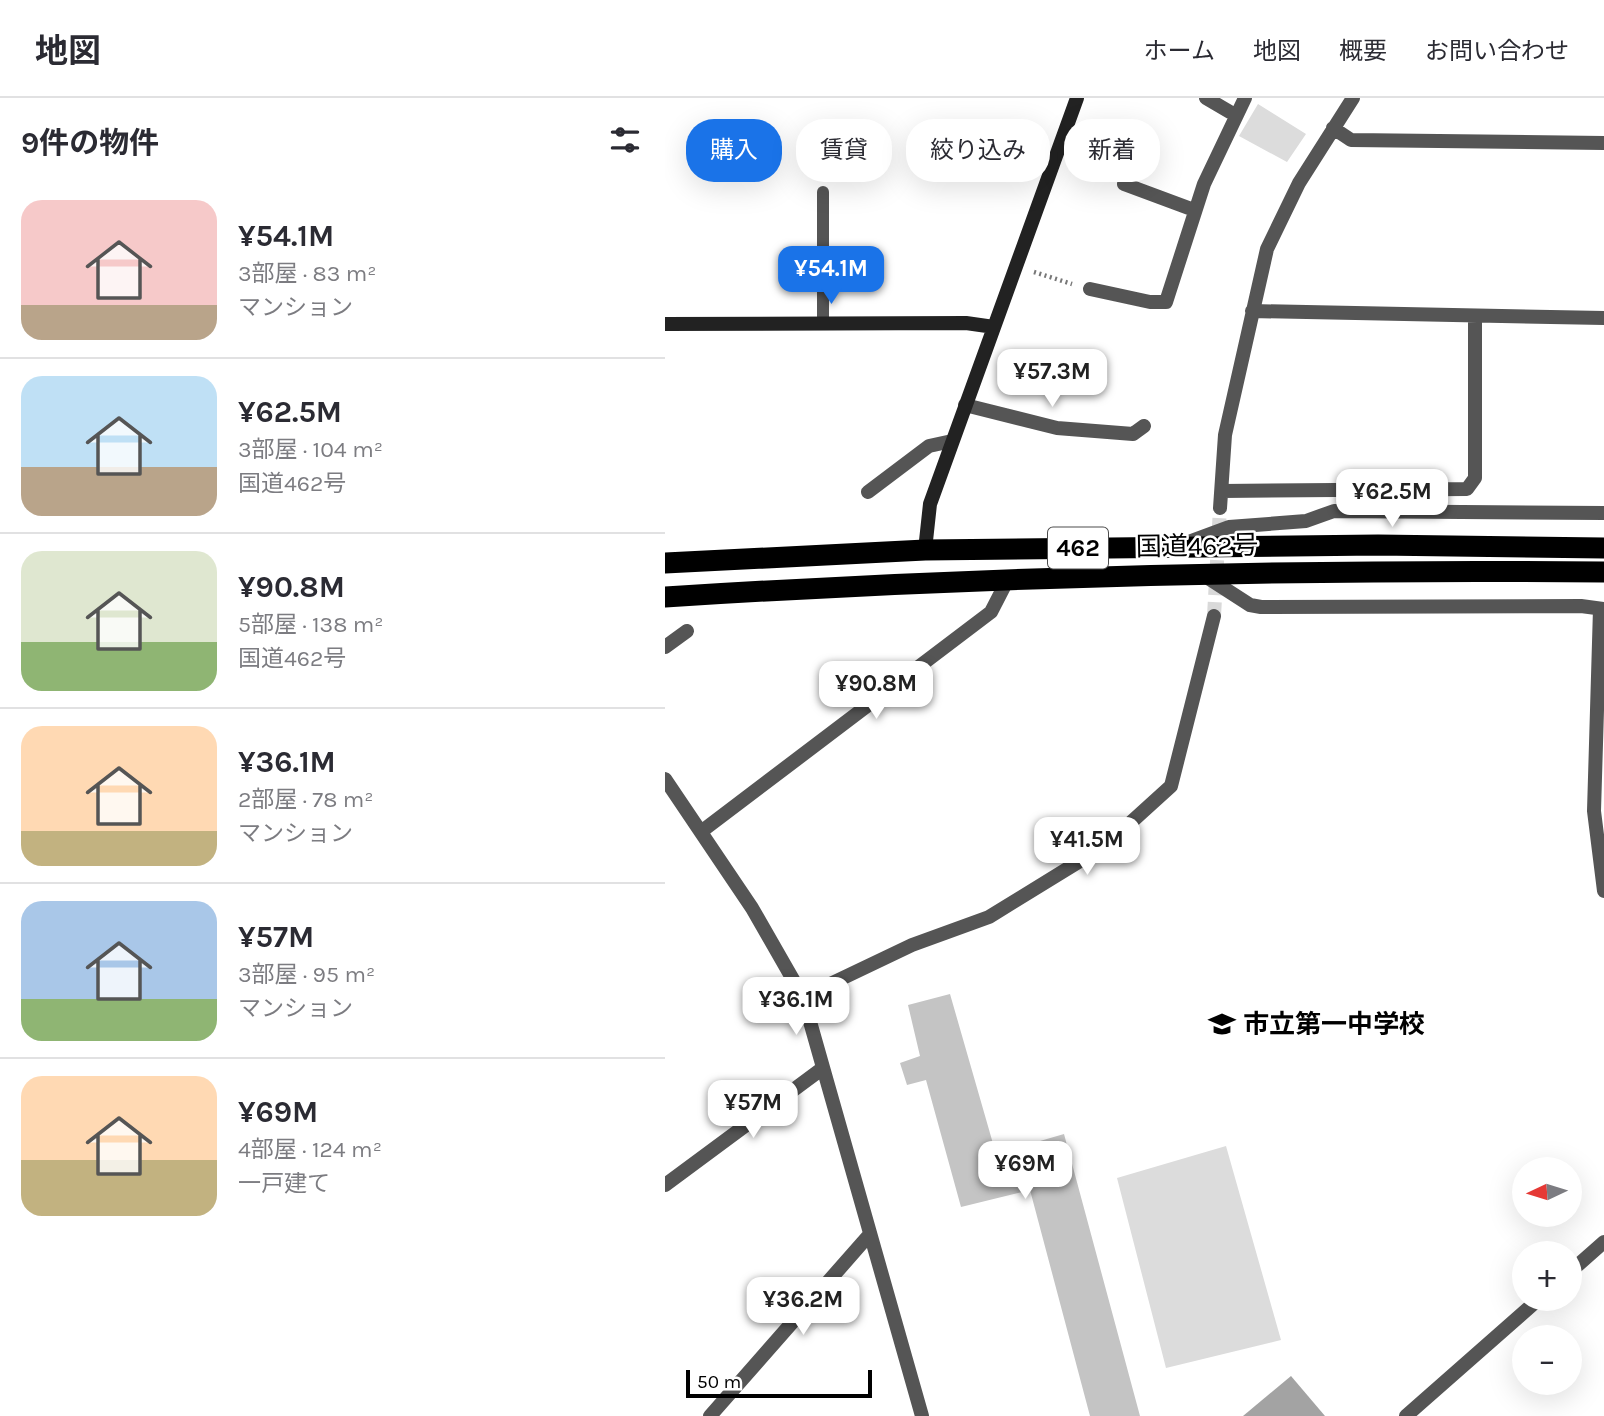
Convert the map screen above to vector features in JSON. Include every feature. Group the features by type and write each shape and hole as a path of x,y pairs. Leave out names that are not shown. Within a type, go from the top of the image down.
{"highway":[{"name":"国道462号","path":"665,563 925,550 1178,546 1604,548"},
{"name":"国道462号","path":"665,597 1008,579 1200,573 1604,572"}],"street":[{"path":"925,550 930,504 1077,98"},
{"path":"1206,98 1235,115"},
{"path":"1090,289 1150,302 1166,302 1194,210 1245,98"},
{"path":"1220,508 1225,435 1268,249 1299,183 1353,98"},
{"path":"1333,128 1351,140 1604,143"},
{"path":"1124,184 1194,210"},
{"path":"1252,311 1604,318"},
{"path":"1222,491 1467,489 1475,478 1475,316"},
{"path":"665,324 966,323 993,327"},
{"path":"965,405 1057,428 1133,434 1144,426"},
{"path":"868,492 929,446 952,441"},
{"path":"1178,546 1229,527 1306,521 1334,511 1604,513"},
{"path":"1200,573 1250,605 1261,607 1581,606 1602,609 1599,811 1604,891"},
{"path":"702,831 991,612 1008,579"},
{"path":"803,997 912,945 989,917 1105,845 1171,786 1177,774 1214,617"},
{"path":"665,647 687,631"},
{"path":"667,789 702,831 803,997 922,1416"},
{"path":"665,1185 823,1069"},
{"path":"710,1416 870,1234"},
{"path":"1582,1261 1604,1242"},
{"path":"1406,1416 1525,1311"}],"lane":[{"path":"823,191 823,324"}],"path":[{"path":"1016,266 1090,289"}],"shaded area":[{"path":"1258,104 1306,134 1287,162 1239,136"},
{"path":"1226,1146 1281,1340 1166,1368 1117,1178"},
{"path":"1291,1376 1325,1416 1243,1416"}],"building":[{"path":"950,994 996,1154 1064,1134 1140,1416 1090,1416 1030,1190 961,1207 926,1080 907,1085 900,1063 920,1056 908,1005"}],"tunnel":[{"path":"1214,616 1220,508"}],"place":[{"name":"市立第一中学校","path":"1222,1024"}]}
